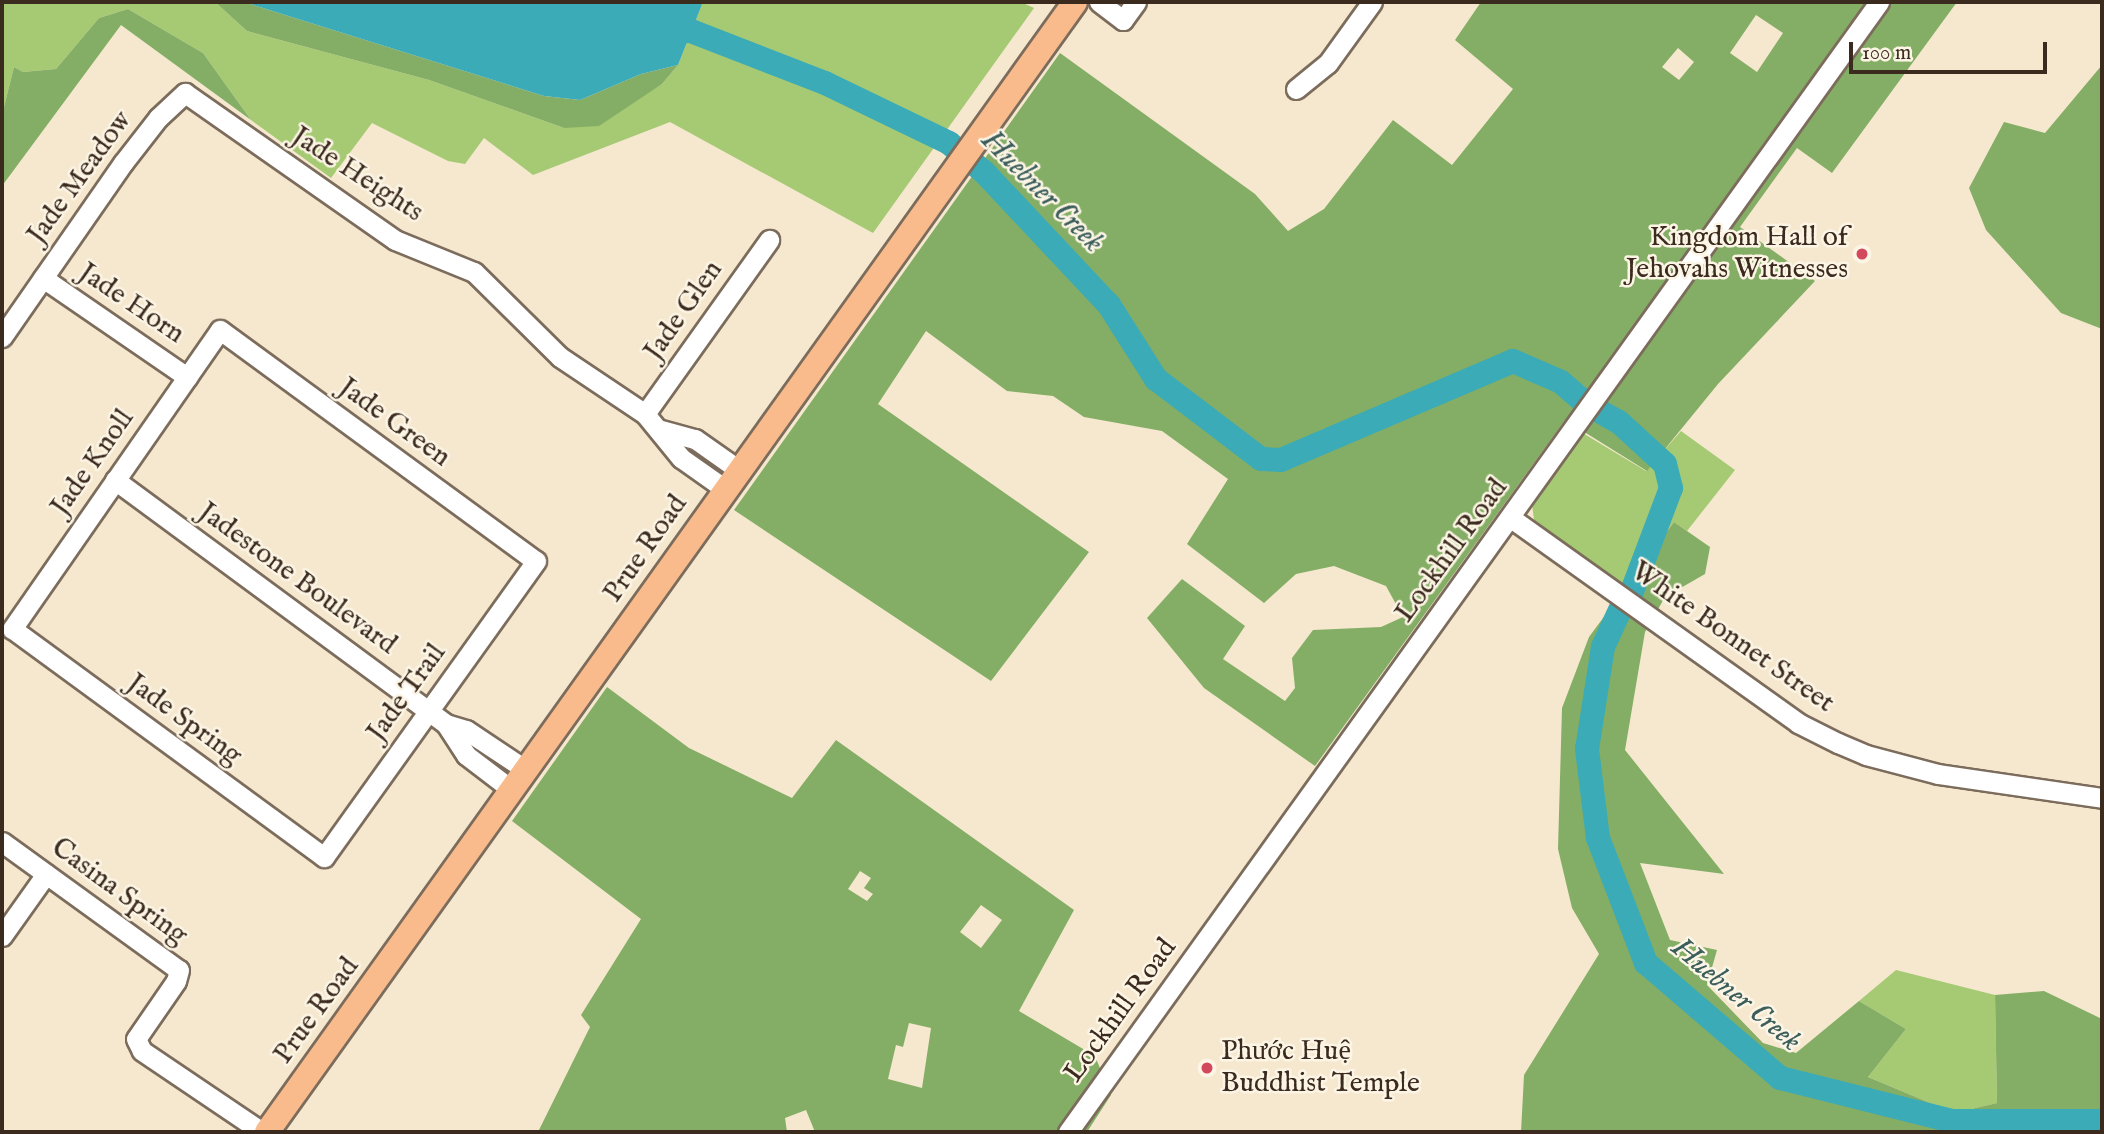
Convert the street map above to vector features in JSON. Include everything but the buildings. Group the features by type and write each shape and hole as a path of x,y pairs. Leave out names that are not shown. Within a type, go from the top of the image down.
{"main road":[{"name":"Prue Road","path":"265,1132 1075,2"}],"street":[{"path":"1099,2 1123,20 1136,2"},
{"path":"1296,89 1328,63 1372,2"},
{"name":"Lockhill Road","path":"1068,1132 1879,2"},
{"name":"Jade Meadow","path":"2,337 130,154 185,93"},
{"name":"Jade Heights","path":"185,93 395,240 474,272 560,358 645,414 661,430 670,447 690,464 732,479"},
{"name":"Jade Glen","path":"645,414 769,240"},
{"name":"Jade Horn","path":"43,278 187,377"},
{"name":"Jade Knoll","path":"12,629 220,330"},
{"name":"Jade Green","path":"220,330 536,561"},
{"name":"Jade Heights","path":"661,430 703,445 732,479"},
{"path":"690,464 703,445"},
{"name":"Jadestone Boulevard","path":"115,480 428,711 488,744 519,780"},
{"name":"White Bonnet Street","path":"1511,518 1798,723 1838,743 1938,774 2102,798"},
{"name":"Jade Trail","path":"324,858 536,561"},
{"name":"Jade Spring","path":"12,629 324,858"},
{"name":"Jadestone Boulevard","path":"446,723 457,745 475,762 519,780"},
{"path":"475,762 488,744"},
{"name":"Casina Spring","path":"2,842 179,970 176,981 136,1039 142,1051 265,1132"},
{"path":"2,936 46,874"}],"green space":[{"path":"2,2 215,2 247,31 429,80 564,128 633,102 662,84 678,65 703,2 1021,2 1034,8 873,233 670,122 533,175 484,138 465,164 448,161 372,123 331,178 251,120 203,53 128,9 99,18 56,69 23,72 14,67 2,115"},
{"path":"215,2 244,2 544,96 580,100 641,74 678,65 662,84 599,126 564,128 429,80 247,31"},
{"path":"1481,2 1957,2 1832,173 1797,148 1740,227 1815,281 1718,384 1647,471 1565,420 1315,766 1204,688 1147,618 1182,579 1245,626 1223,659 1285,701 1295,688 1292,658 1313,630 1381,627 1403,617 1386,586 1334,566 1296,574 1264,603 1187,544 1228,479 1162,431 1084,417 1053,396 1007,391 926,331 878,404 1089,552 991,681 734,510 1060,53 1255,194 1288,231 1324,209 1393,120 1452,165 1513,89 1455,40","holes":["1756,15 1783,33 1757,72 1730,53","1678,48 1694,62 1679,80 1662,67"]},
{"path":"128,9 203,53 251,120 121,25 2,186 2,115 14,67 23,72 56,69 99,18"},
{"path":"2102,65 2102,329 2061,313 1986,230 1969,188 2004,122 2045,133"},
{"path":"1681,431 1735,470 1687,531 1674,522 1624,589 1534,520 1532,504 1581,432 1646,471"},
{"path":"1674,522 1710,547 1705,574 1665,597 1645,632 1625,750 1724,874 1640,863 1670,940 1717,950 1707,985 1763,1043 1796,1053 1859,1001 1906,1029 1868,1077 1954,1113 1997,1103 1995,995 2044,991 2102,1019 2102,1132 1521,1132 1524,1075 1599,954 1572,908 1558,849 1562,708 1589,637"},
{"path":"607,687 689,748 792,798 836,740 1074,910 1019,1011 1095,1056 1111,1095 1087,1132 815,1132 806,1110 785,1118 787,1132 538,1132 590,1027 581,1015 641,919 512,821","holes":["860,871 871,878 864,888 873,894 867,901 848,889","981,905 1002,920 981,948 960,932","909,1023 931,1028 922,1088 888,1079 896,1045 903,1047"]},
{"path":"1896,970 1995,995 1997,1103 1954,1113 1868,1077 1906,1029 1859,1001"}],"water":[{"path":"244,2 703,2 678,65 641,74 580,100 544,96"}],"waterway":[{"name":"Huebner Creek","path":"660,33 691,31 825,83 949,143 984,172 1109,305 1156,379 1261,459 1281,460 1513,361 1561,382 1583,401"},
{"name":"Huebner Creek","path":"1599,411 1619,422 1665,464 1671,488 1631,594"},
{"name":"Huebner Creek","path":"1620,610 1603,647 1587,749 1598,838 1646,963 1780,1078 1953,1121 2102,1121"}],"place":[{"name":"Kingdom Hall of Jehovahs Witnesses","path":"1862,254"},
{"name":"Phước Huệ Buddhist Temple","path":"1207,1068"}]}
